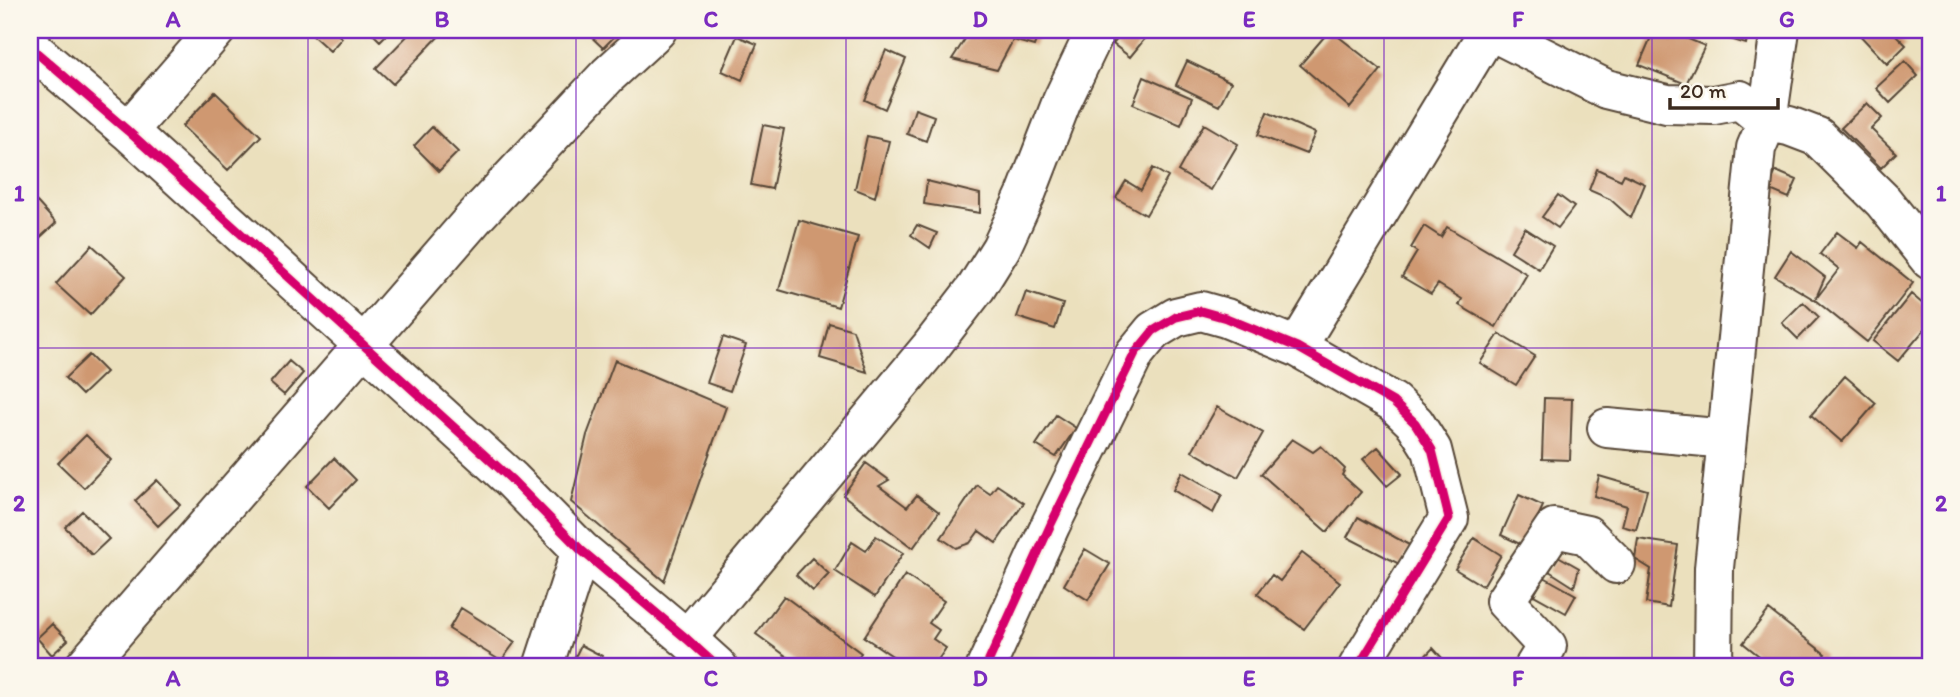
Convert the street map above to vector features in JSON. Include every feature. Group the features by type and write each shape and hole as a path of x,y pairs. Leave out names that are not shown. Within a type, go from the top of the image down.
{"street":[{"path":"128,131 216,30"},
{"path":"84,667 474,218 608,75 657,30"},
{"path":"687,639 929,349 976,288 1001,248 1016,216 1062,101 1096,30"},
{"path":"1297,347 1489,30 1606,89 1667,104 1714,105 1740,100 1767,122 1789,126 1818,137 1883,201 1930,260"},
{"path":"1713,667 1714,568 1756,148 1767,122 1780,30"},
{"path":"30,47 128,131 511,478 581,550 718,667"},
{"path":"986,667 1051,524 1135,353 1153,331 1175,317 1201,311 1226,318 1297,347 1394,402 1415,422 1432,450 1449,518 1358,667"},
{"path":"1607,428 1727,439"},
{"path":"1534,667 1547,646 1505,601 1554,528 1587,535 1616,564"},
{"path":"542,667 581,550"}],"building":[{"path":"315,30 333,30 342,38 330,51 311,34"},
{"path":"369,30 391,30 380,41"},
{"path":"413,30 438,30 442,33 393,84 376,68"},
{"path":"584,30 621,30 603,48"},
{"path":"971,30 1040,30 1034,46 1013,40 997,70 952,59"},
{"path":"1125,30 1152,30 1130,57 1113,44"},
{"path":"1330,30 1381,70 1350,108 1300,65"},
{"path":"1654,30 1667,30 1705,46 1686,84 1639,65"},
{"path":"1723,30 1749,30 1746,44 1721,36"},
{"path":"1855,30 1891,30 1906,45 1887,64"},
{"path":"737,36 757,44 742,80 722,71"},
{"path":"886,50 906,59 885,109 865,100"},
{"path":"1187,61 1231,82 1219,106 1176,85"},
{"path":"1905,61 1918,76 1890,103 1876,88"},
{"path":"1144,77 1192,98 1181,125 1133,104"},
{"path":"215,92 261,136 228,170 182,126"},
{"path":"1867,103 1882,118 1871,129 1896,153 1881,168 1841,128"},
{"path":"915,109 934,116 926,141 907,134"},
{"path":"1267,112 1315,133 1306,154 1258,135"},
{"path":"1204,124 1238,144 1211,190 1178,171"},
{"path":"763,125 784,129 772,189 751,185"},
{"path":"432,127 458,152 439,171 414,146"},
{"path":"867,136 889,141 875,197 855,189"},
{"path":"1153,168 1168,177 1146,215 1116,198 1126,181 1141,190"},
{"path":"1597,169 1621,180 1624,174 1645,184 1631,218 1610,199 1589,190"},
{"path":"1776,171 1797,180 1789,198 1768,189"},
{"path":"927,181 980,194 980,213 924,204"},
{"path":"1558,195 1574,207 1558,228 1542,217"},
{"path":"37,202 56,223 34,243 30,238 30,208"},
{"path":"799,220 858,237 838,307 779,290"},
{"path":"917,225 937,233 930,248 911,235"},
{"path":"1424,226 1441,237 1447,227 1527,274 1496,327 1459,305 1462,299 1438,284 1431,294 1402,277 1417,252 1411,248"},
{"path":"1525,228 1553,246 1539,269 1511,251"},
{"path":"1837,232 1858,248 1862,242 1913,283 1867,342 1815,300 1839,269 1820,254"},
{"path":"92,245 126,276 90,315 56,284"},
{"path":"1791,251 1825,277 1815,300 1775,276"},
{"path":"1026,292 1063,304 1055,329 1017,317"},
{"path":"1911,294 1930,310 1930,323 1898,361 1873,341"},
{"path":"1803,302 1819,317 1798,339 1782,323"},
{"path":"829,323 853,330 867,372 820,358"},
{"path":"1499,334 1535,356 1516,385 1480,363"},
{"path":"723,337 746,345 730,391 707,383"},
{"path":"89,355 106,372 82,395 65,378"},
{"path":"615,360 726,407 664,581 571,502 587,435"},
{"path":"289,361 303,373 284,395 270,383"},
{"path":"1845,376 1876,403 1842,442 1811,415"},
{"path":"1544,398 1572,399 1570,460 1542,459"},
{"path":"1217,407 1263,433 1238,477 1192,451"},
{"path":"1056,415 1076,428 1056,457 1036,445"},
{"path":"86,435 111,460 84,488 58,463"},
{"path":"1292,439 1313,452 1321,446 1345,469 1342,475 1361,492 1327,532 1261,474"},
{"path":"1378,447 1402,474 1387,486 1363,459"},
{"path":"334,458 356,480 329,508 307,486"},
{"path":"866,463 889,480 879,486 907,507 917,495 939,512 913,548 843,495"},
{"path":"1182,472 1222,495 1213,513 1173,490"},
{"path":"1599,476 1647,490 1636,530 1622,526 1627,506 1594,496"},
{"path":"157,480 180,505 158,526 135,501"},
{"path":"977,485 990,494 997,485 1024,503 996,543 979,531 970,543 956,548 941,538"},
{"path":"1519,495 1543,506 1524,546 1501,535"},
{"path":"82,511 109,539 92,555 65,527"},
{"path":"1358,517 1411,546 1401,565 1347,537"},
{"path":"876,536 903,553 875,597 835,571 852,542 866,551"},
{"path":"1474,538 1501,555 1483,586 1455,569"},
{"path":"1638,539 1678,545 1669,607 1646,603 1651,569 1635,559"},
{"path":"1085,549 1110,564 1088,600 1064,585"},
{"path":"1302,553 1340,582 1304,629 1257,594 1272,575 1280,581"},
{"path":"1558,556 1579,568 1574,587 1549,571"},
{"path":"812,558 829,574 813,591 796,575"},
{"path":"905,575 944,601 929,623 939,630 933,639 946,648 933,667 909,667 864,637"},
{"path":"1544,577 1576,595 1566,613 1534,595"},
{"path":"784,596 861,653 851,667 801,667 756,634"},
{"path":"461,608 515,642 501,661 449,629"},
{"path":"1769,610 1825,654 1815,667 1773,667 1743,643"},
{"path":"52,624 68,640 52,655 37,638"},
{"path":"581,645 602,656 596,667 570,667"},
{"path":"1433,648 1443,659 1435,667 1415,667"},
{"path":"416,660 436,667 413,667"}],"cycle path":[{"path":"30,47 128,131 511,479 581,550 718,667"},
{"path":"986,667 1051,524 1135,353 1153,331 1176,317 1201,311 1226,318 1297,347 1393,402 1415,423 1432,450 1449,518 1358,667"}]}
